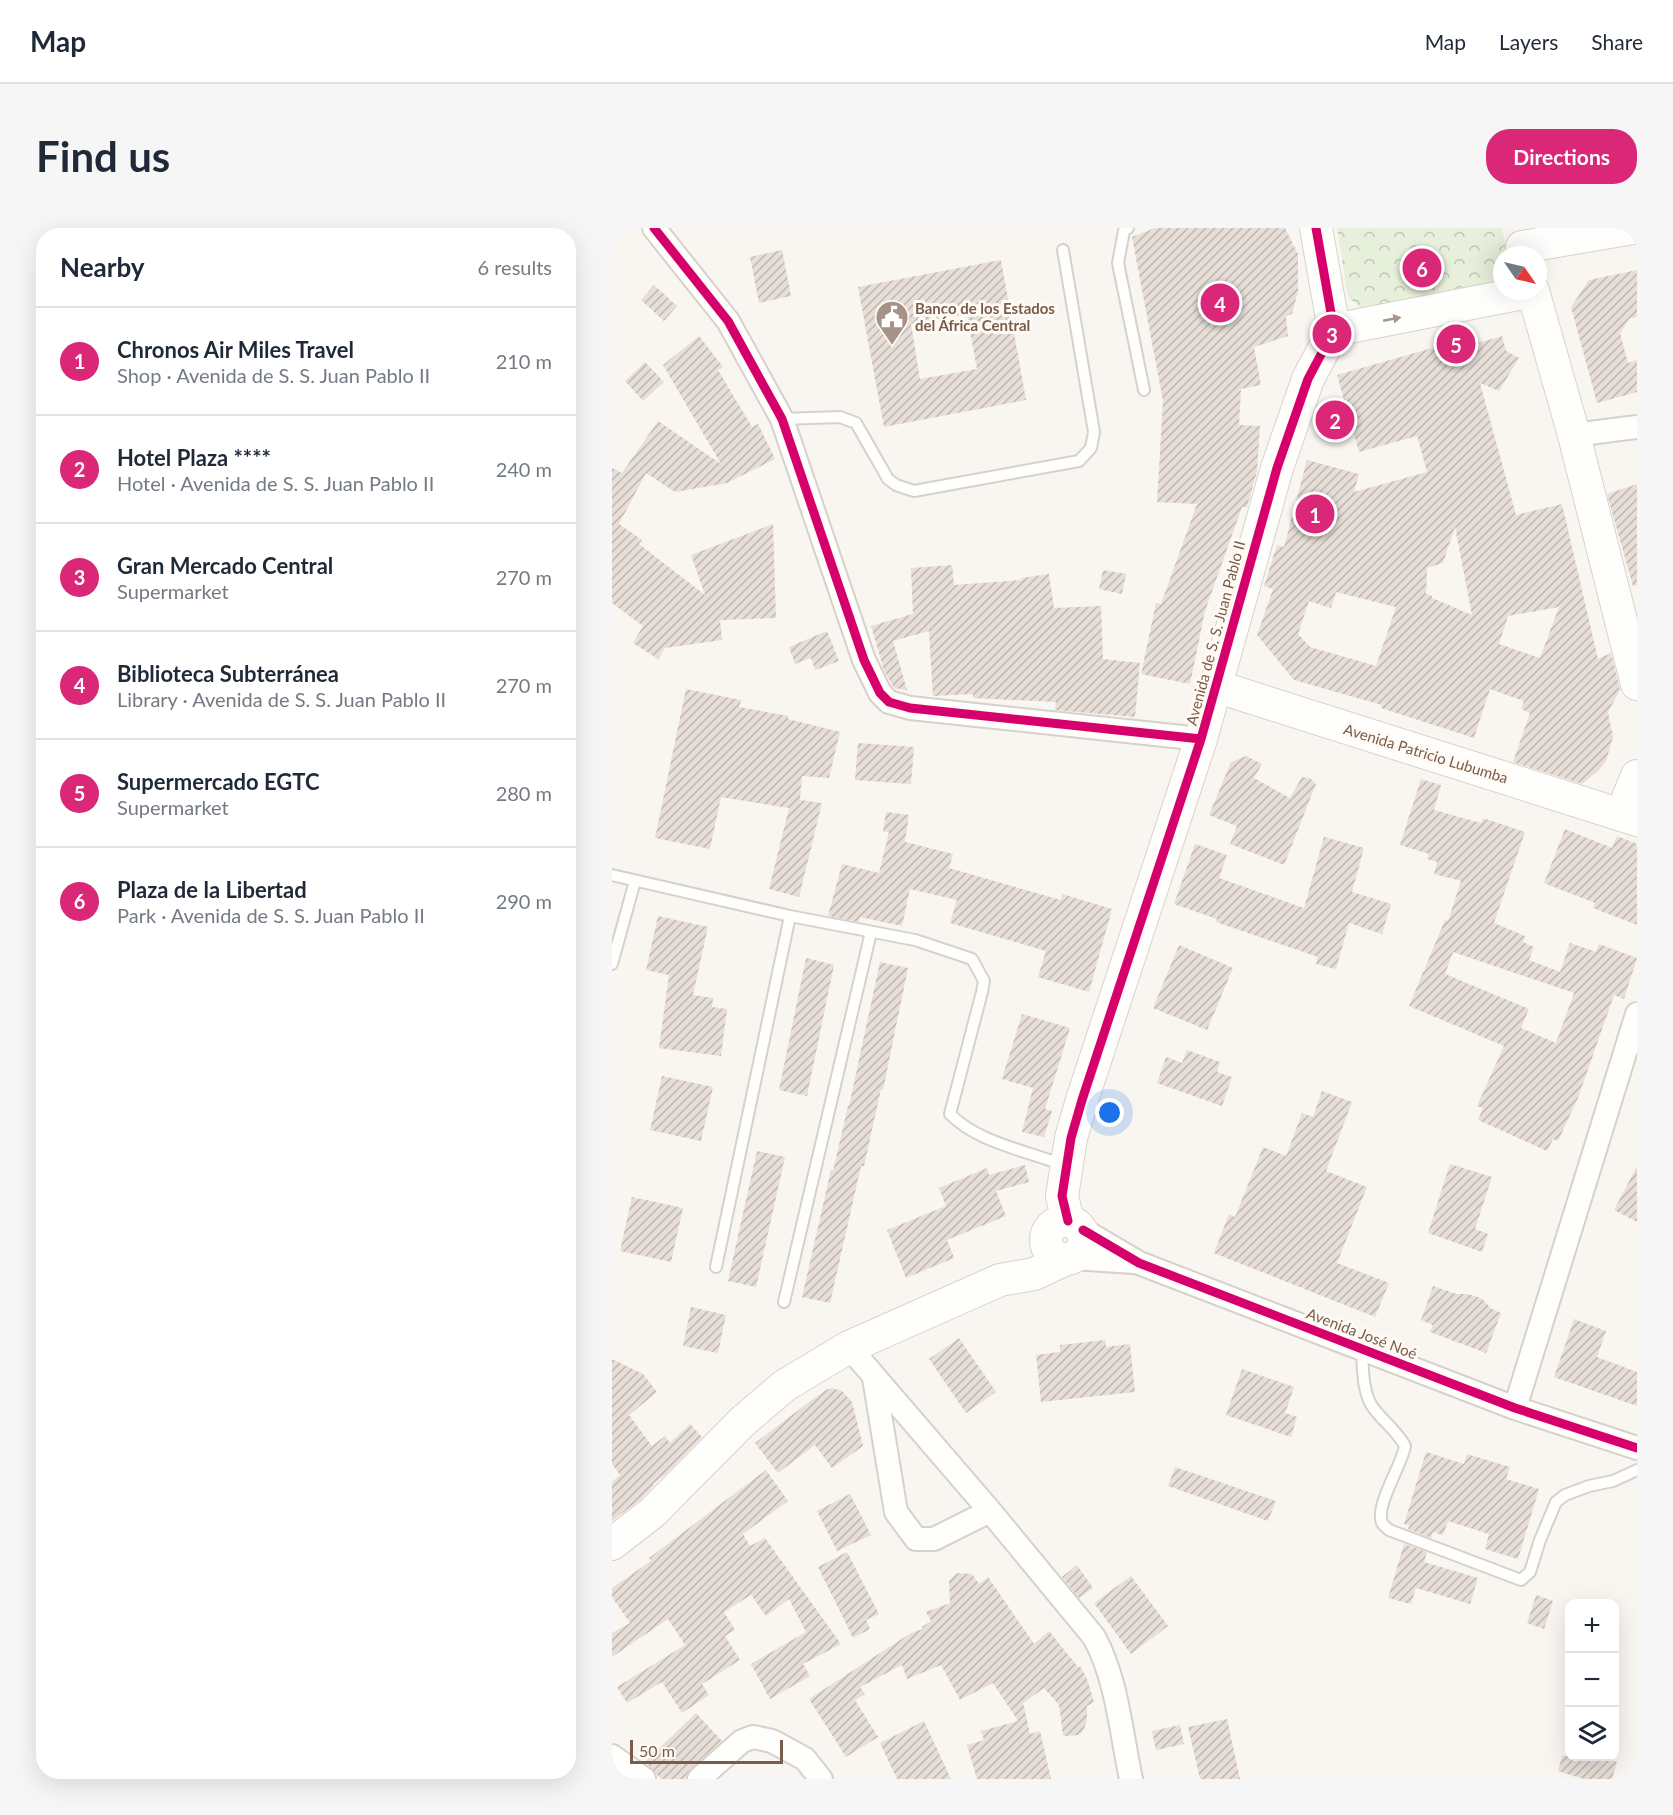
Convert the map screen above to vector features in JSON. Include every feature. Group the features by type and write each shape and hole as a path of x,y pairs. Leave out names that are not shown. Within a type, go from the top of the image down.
{"street":[{"path":"654,228 728,321 782,419 864,660 880,693 889,702 910,708 1202,739"},
{"path":"1316,228 1334,330 1493,299"},
{"path":"1520,244 1633,228"},
{"path":"1536,300 1574,435 1637,684"},
{"name":"Avenida de S. S. Juan Pablo II","path":"1067,1242 1062,1196 1071,1138 1100,1043 1202,739 1277,468 1308,379 1334,330"},
{"path":"1574,435 1637,427"},
{"name":"Avenida Patricio Lubumba","path":"1215,686 1629,817"},
{"path":"1629,817 1637,776"},
{"path":"1515,1408 1637,1014"},
{"path":"612,1544 653,1512 742,1422 776,1394 849,1347 1000,1280 1034,1274 1067,1242"},
{"name":"Avenida José Noé","path":"1067,1242 1138,1263 1515,1408 1637,1448"},
{"path":"849,1347 1094,1636 1110,1674 1131,1779"},
{"path":"874,1377 896,1512 907,1529 916,1539 934,1539 990,1511"},
{"path":"699,1779 742,1741 753,1737 771,1741 805,1759 821,1779"},
{"path":"612,1756 644,1779"}],"lane":[{"path":"1125,229 1118,263 1144,390"},
{"path":"782,419 840,417 856,423 888,479 896,485 914,491 1079,460 1091,448 1094,432 1064,250"},
{"path":"612,875 790,916 915,940 972,959 984,981 950,1113 960,1125 978,1134 1052,1161 1066,1163"},
{"path":"612,964 635,881"},
{"path":"717,1267 790,916"},
{"path":"784,1302 870,932"},
{"path":"1362,1349 1365,1387 1372,1408 1401,1438 1405,1446 1387,1492 1382,1512 1382,1523 1389,1530 1521,1580 1530,1572 1556,1502 1565,1495 1589,1486 1613,1481 1637,1470"}],"green space":[{"path":"1337,228 1502,228 1506,246 1493,246 1493,290 1368,314 1348,297"}],"building":[{"path":"1155,228 1285,228 1298,254 1298,291 1292,314 1286,316 1288,336 1254,347 1261,385 1241,389 1239,425 1260,426 1257,471 1247,507 1242,507 1205,611 1190,684 1141,674 1156,603 1161,604 1197,504 1157,502 1163,401 1132,237"},
{"path":"782,250 791,296 759,303 750,257"},
{"name":"Banco de los Estados del África Central","path":"1001,260 1026,400 884,427 858,287","holes":["967,314 977,369 920,379 911,324"]},
{"path":"1637,270 1637,317 1630,318 1620,333 1628,363 1637,360 1637,392 1597,403 1571,307 1589,280"},
{"path":"654,285 677,306 664,321 641,300"},
{"path":"699,336 723,367 718,370 752,427 758,424 775,459 727,483 675,492 646,473 619,524 642,540 639,544 705,595 691,555 773,524 776,618 720,620 722,640 665,648 658,659 633,643 643,626 612,603 612,468 622,473 658,421 721,464 663,365"},
{"path":"1502,336 1506,351 1519,358 1499,391 1480,383 1516,515 1562,504 1598,659 1611,653 1620,690 1608,712 1613,737 1606,761 1582,784 1513,762 1530,713 1521,709 1524,701 1490,689 1474,738 1381,708 1382,705 1294,680 1257,635 1273,589 1264,586 1277,545 1284,547 1307,460 1359,474 1354,492 1427,472 1417,436 1359,452 1337,375 1447,344 1449,351","holes":["1455,527 1465,579 1472,615 1426,594 1427,568 1443,563","1336,592 1396,607 1376,666 1310,647 1298,634 1309,601 1331,608","1559,607 1540,658 1499,644 1508,616"]},
{"path":"645,362 664,382 643,401 625,381"},
{"path":"1637,484 1637,585 1633,586 1607,494"},
{"path":"952,565 954,585 1022,580 1021,578 1049,574 1054,608 1101,606 1103,659 1140,663 1135,717 1055,710 1056,702 973,698 973,694 933,696 929,631 893,641 907,690 894,688 884,670 871,626 913,614 911,568"},
{"path":"1103,570 1126,574 1122,594 1099,589"},
{"path":"827,631 839,661 815,670 811,658 795,664 789,647"},
{"path":"686,689 741,700 739,707 788,716 788,719 840,732 829,778 802,776 800,800 822,803 799,897 769,889 789,808 721,797 710,849 655,838"},
{"path":"858,743 914,747 911,784 855,780"},
{"path":"1246,756 1262,764 1254,778 1290,798 1302,777 1310,778 1316,784 1284,865 1230,844 1237,826 1209,815 1231,762"},
{"path":"1421,779 1441,785 1434,810 1481,823 1483,818 1525,832 1494,923 1525,936 1523,942 1534,947 1529,960 1560,972 1570,943 1596,952 1599,944 1637,958 1624,999 1614,995 1578,1098 1558,1141 1553,1139 1547,1151 1478,1120 1483,1108 1477,1106 1504,1046 1409,1006 1445,920 1448,921 1461,881 1434,874 1437,862 1427,859 1429,854 1400,845","holes":["1453,952 1574,993 1556,1043 1521,1028 1529,1009 1445,974"]},
{"path":"886,812 909,815 905,842 953,854 949,868 1061,900 1062,894 1112,909 1089,992 1038,977 1046,951 950,923 957,900 910,889 902,926 860,917 859,922 828,916 842,864 879,873 889,832 883,832"},
{"path":"1565,829 1612,848 1617,836 1637,844 1637,925 1593,908 1595,903 1544,883"},
{"path":"1324,837 1364,848 1352,892 1391,904 1382,934 1349,923 1336,969 1316,964 1318,957 1216,922 1217,919 1174,904 1195,844 1227,855 1219,878 1304,908"},
{"path":"658,916 708,927 693,995 713,998 712,1007 727,1009 721,1056 659,1048 669,975 646,970"},
{"path":"1179,945 1233,968 1207,1030 1153,1008"},
{"path":"806,958 834,965 807,1096 779,1090"},
{"path":"880,962 908,968 883,1090 881,1089 864,1166 861,1166 830,1303 802,1297 831,1170 833,1171 849,1106"},
{"path":"1022,1014 1070,1028 1045,1109 1052,1111 1044,1137 1022,1132 1033,1088 1002,1079"},
{"path":"1187,1050 1220,1062 1217,1072 1232,1077 1222,1106 1157,1083 1166,1057 1182,1063"},
{"path":"662,1076 713,1087 701,1141 650,1130"},
{"path":"1322,1091 1352,1102 1326,1171 1367,1187 1337,1263 1389,1283 1375,1317 1214,1253 1229,1214 1235,1217 1263,1147 1286,1156 1302,1113 1313,1117"},
{"path":"757,1151 785,1157 756,1287 728,1281"},
{"path":"1450,1164 1492,1177 1475,1229 1488,1234 1482,1252 1428,1233"},
{"path":"1025,1165 1029,1182 996,1191 1006,1216 947,1240 954,1258 906,1278 887,1230 946,1206 939,1188 987,1168 989,1175"},
{"path":"1637,1166 1637,1222 1614,1210"},
{"path":"632,1197 683,1208 671,1262 620,1251"},
{"path":"1433,1286 1456,1294 1468,1294 1481,1298 1492,1309 1501,1313 1486,1353 1430,1332 1433,1325 1421,1320"},
{"path":"691,1307 726,1315 718,1353 683,1346"},
{"path":"1574,1319 1606,1331 1597,1357 1637,1372 1637,1406 1554,1377"},
{"path":"959,1338 996,1392 966,1413 929,1359"},
{"path":"1105,1340 1106,1347 1130,1344 1135,1392 1041,1402 1036,1355 1060,1352 1060,1345"},
{"path":"612,1359 643,1374 657,1392 629,1415 652,1446 665,1436 670,1443 690,1424 702,1437 653,1484 641,1499 612,1521 612,1482 620,1475 612,1464"},
{"path":"1242,1369 1294,1387 1285,1413 1297,1417 1291,1437 1226,1415"},
{"path":"832,1388 842,1391 852,1402 863,1446 832,1468 815,1445 778,1473 755,1443 809,1402"},
{"path":"1426,1452 1464,1464 1467,1454 1510,1467 1506,1479 1539,1489 1518,1559 1485,1549 1489,1534 1448,1521 1443,1535 1433,1532 1431,1538 1408,1529 1409,1525 1404,1524"},
{"path":"1175,1467 1276,1501 1268,1521 1168,1486"},
{"path":"766,1470 788,1501 743,1534 750,1546 765,1538 841,1644 803,1664 810,1676 770,1699 751,1664 806,1632 789,1599 766,1616 751,1595 724,1612 735,1630 725,1636 740,1660 702,1684 709,1695 682,1713 662,1682 627,1703 617,1687 685,1645 668,1619 612,1657 612,1633 630,1623 612,1597 612,1588 651,1561 649,1558"},
{"path":"850,1494 871,1535 837,1551 817,1511"},
{"path":"1404,1544 1427,1552 1424,1562 1478,1578 1470,1604 1416,1588 1411,1604 1388,1598"},
{"path":"847,1552 879,1614 866,1620 870,1629 853,1638 818,1567"},
{"path":"1077,1565 1093,1588 1079,1598 1062,1577"},
{"path":"957,1573 972,1574 979,1584 988,1577 1034,1644 1049,1631 1078,1667 1080,1666 1087,1679 1094,1702 1087,1706 1087,1720 1079,1735 1063,1736 1059,1705 1044,1688 1023,1703 1030,1734 1040,1731 1051,1779 977,1779 967,1745 984,1740 981,1731 1018,1721 993,1683 960,1700 941,1665 907,1679 902,1665 860,1687 865,1694 855,1700 878,1737 846,1757 809,1699 911,1633 923,1629 922,1627 931,1621 926,1612 950,1603 949,1581"},
{"path":"1131,1576 1168,1626 1131,1654 1094,1603"},
{"path":"1536,1595 1553,1601 1544,1629 1527,1623"},
{"path":"696,1713 722,1741 690,1769 684,1779 661,1779 645,1762"},
{"path":"1227,1719 1240,1779 1200,1779 1188,1727"},
{"path":"924,1721 951,1779 897,1779 880,1743"},
{"path":"1180,1725 1184,1744 1156,1750 1152,1731"},
{"path":"1562,1756 1565,1756 1565,1761 1617,1762 1612,1779 1584,1779 1558,1771"}],"cycle path":[{"path":"654,228 728,321 782,419 864,660 880,693 889,702 910,708 1201,739"},
{"path":"1068,1221 1062,1196 1071,1138 1082,1100 1201,739 1277,468 1308,379 1334,330 1316,228"},
{"path":"1083,1230 1139,1263 1515,1408 1637,1448"}],"place":[{"name":"Plaza de la Libertad","path":"1422,268"},
{"name":"Biblioteca Subterránea","path":"1220,303"},
{"name":"Gran Mercado Central","path":"1332,334"},
{"name":"Supermercado EGTC","path":"1456,344"},
{"name":"Banco de los Estados del África Central","path":"892,346"},
{"name":"Hotel Plaza ****","path":"1335,420"},
{"name":"Chronos Air Miles Travel","path":"1315,514"}]}
